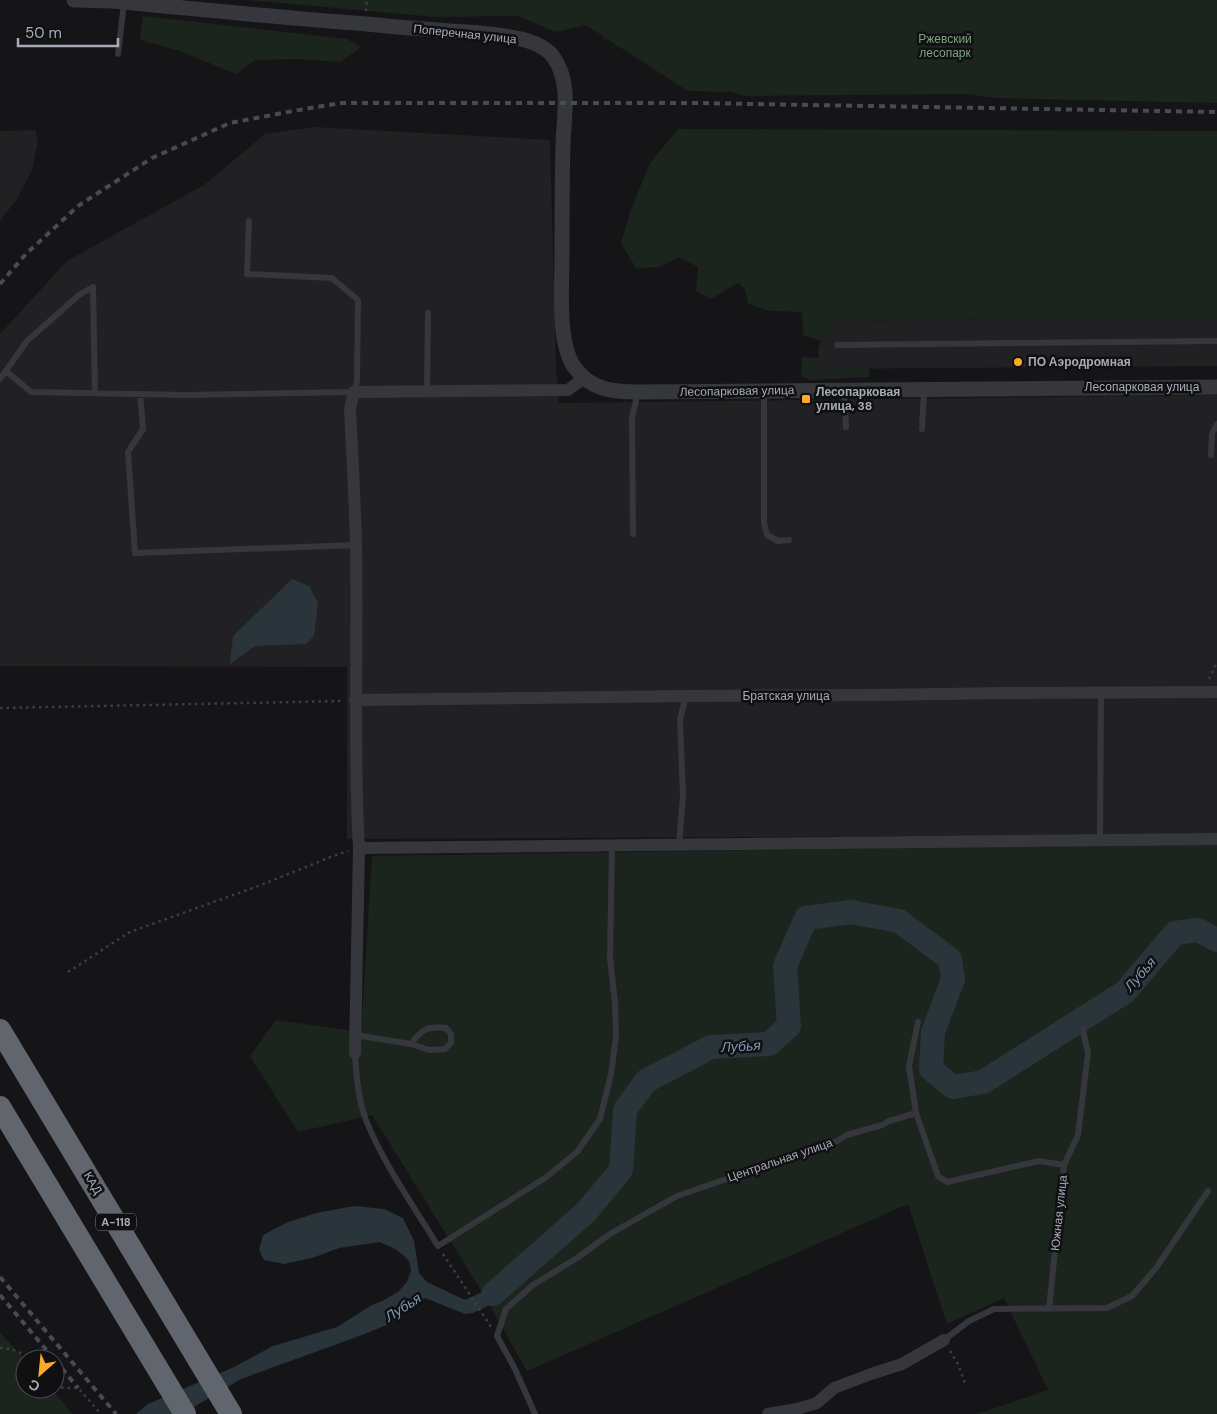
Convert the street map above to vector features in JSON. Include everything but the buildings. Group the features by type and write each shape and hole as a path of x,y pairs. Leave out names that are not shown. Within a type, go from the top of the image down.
{"highway":[{"name":"КАД","path":"0,1030 232,1414"},
{"name":"А-118","path":"0,1107 185,1414"}],"street":[{"name":"Поперечная улица","path":"74,0 124,2 471,32 529,41 548,51 560,70 565,94 562,211 562,315 564,335 569,358 574,368 584,378"},
{"path":"355,1053 359,848 355,700 356,546 350,409 354,392 568,390 584,378"},
{"name":"Лесопарковая улица","path":"584,378 604,390 618,392 1217,387"},
{"name":"Братская улица","path":"355,700 1217,692"},
{"path":"359,848 1217,839"},
{"path":"768,1414 797,1409 820,1409 834,1388 902,1364 944,1340"}],"lane":[{"path":"118,54 124,2"},
{"path":"6,371 31,392 186,395 354,392 357,382 358,300 332,278 248,274 249,221"},
{"path":"0,379 27,341 79,295 93,287 95,393"},
{"path":"427,391 428,313"},
{"path":"837,345 1217,341"},
{"path":"922,429 924,389"},
{"path":"844,390 846,427"},
{"path":"764,391 764,523 767,535 778,541 790,540"},
{"path":"633,534 632,418 638,392"},
{"path":"140,394 144,428 128,452 135,553 356,546"},
{"path":"1212,455 1212,434 1217,424"},
{"path":"1100,840 1101,692"},
{"path":"679,845 683,794 680,719 686,696"},
{"path":"355,1053 355,1068 360,1095 369,1126 395,1178 438,1246 545,1178 577,1152 600,1119 611,1074 616,1036 615,1003 610,958 612,846"},
{"path":"918,1022 909,1066 916,1113 938,1176 947,1182 1039,1161 1064,1165"},
{"path":"355,1035 411,1044 429,1050 445,1049 451,1043 451,1034 446,1028 432,1026 419,1034 411,1044"},
{"name":"Южная улица","path":"1049,1309 1064,1165 1078,1135 1088,1053 1083,1030"},
{"name":"Центральная улица","path":"497,1336 506,1310 533,1285 577,1258 610,1234 677,1196 837,1141 847,1135 916,1113"},
{"path":"944,1340 969,1321 994,1309 1107,1308 1132,1296 1156,1268 1208,1191"},
{"path":"497,1336 516,1369 535,1414"}],"path":[{"path":"1203,692 1217,662"},
{"path":"0,708 355,700"},
{"path":"68,972 130,932 359,848"},
{"path":"438,1246 497,1336"},
{"path":"944,1340 958,1364 966,1386"},
{"path":"0,1348 15,1351"},
{"path":"65,1388 78,1388 101,1414"}],"shaded area":[{"path":"314,127 550,140 556,368 559,403 1217,395 1217,835 347,839 347,667 0,666 0,334 67,261 204,185 265,134"},
{"path":"35,130 38,141 32,170 17,199 0,221 0,131"},
{"path":"1217,317 1217,366 819,369 818,348 824,334 828,336 835,321"}],"green space":[{"name":"Ржевский лесопарк","path":"248,0 1217,0 1217,103 996,98 966,94 745,96 731,92 688,91 607,39 604,39 603,36 586,25 556,32 518,16 435,17"},
{"path":"143,16 347,39 361,47 341,62 298,59 255,60 236,74 180,51 140,40"},
{"path":"678,129 1217,131 1217,317 836,321 828,336 824,334 821,341 803,335 802,312 770,311 748,304 745,289 738,283 711,299 696,291 698,267 679,257 660,267 636,268 621,243 630,212 650,163"},
{"path":"802,357 819,358 819,369 869,368 869,377 809,380 801,375"},
{"path":"1217,843 1217,1414 977,1414 1048,1390 1004,1298 947,1324 908,1204 527,1371 484,1295 372,1115 298,1132 250,1056 276,1020 361,1032 372,856"},
{"path":"0,1332 15,1349 15,1399 60,1399 73,1414 0,1414"}],"water":[{"path":"292,579 309,586 318,603 314,636 306,644 255,646 230,664 233,636"},
{"path":"354,1206 384,1209 403,1218 414,1241 419,1273 427,1282 465,1300 487,1290 513,1268 521,1276 496,1302 473,1313 465,1314 425,1298 389,1324 241,1379 182,1414 136,1414 148,1404 234,1367 273,1346 337,1327 372,1305 398,1292 407,1282 411,1270 409,1261 395,1249 380,1242 339,1248 312,1258 284,1264 264,1260 259,1250 263,1235 286,1223 316,1213"}],"waterway":[{"name":"Лубья","path":"493,1294 586,1212 621,1170 625,1110 646,1081 711,1047 769,1044 789,1026 785,966 806,918 851,912 899,921 950,959 953,979 933,1032 931,1069 953,1087 983,1082 1125,992 1175,933 1198,930 1217,940"}],"railway":[{"path":"0,284 26,254 78,206 152,158 230,123 341,103 696,103 1217,112"},
{"path":"0,1277 116,1414"},
{"path":"0,1295 46,1349"},
{"path":"65,1372 78,1388"}],"place":[{"name":"ПО Аэродромная","path":"1018,362"},
{"name":"Лесопарковая улица, 38","path":"806,399"}]}
